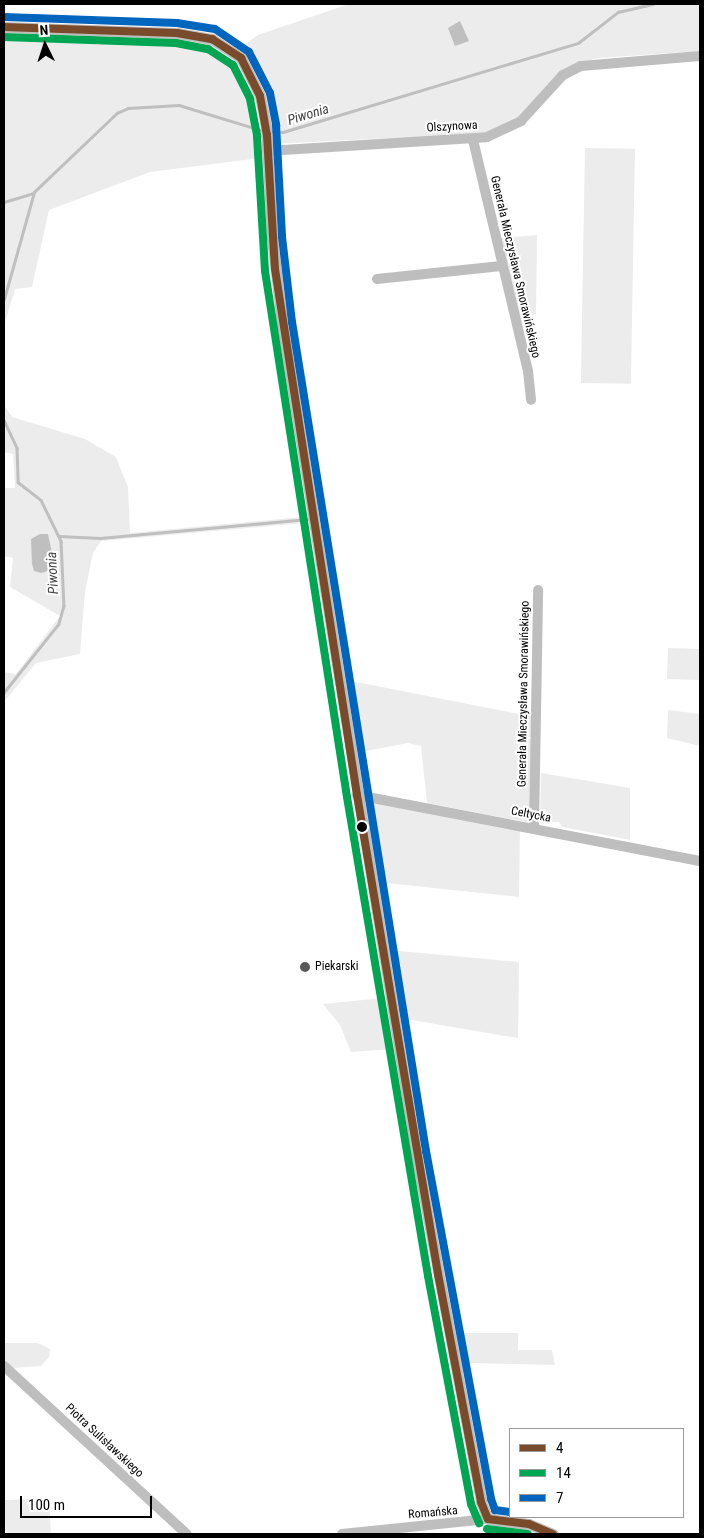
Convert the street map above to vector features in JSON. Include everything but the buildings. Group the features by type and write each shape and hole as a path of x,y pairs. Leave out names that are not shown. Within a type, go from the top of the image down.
{"street":[{"path":"4,27 177,33 212,39 232,49 248,68 260,96 267,131 275,269 357,795 438,1274 480,1502 488,1519"},
{"name":"Olszynowa","path":"267,151 473,140 511,128 563,75 581,66 700,56"},
{"name":"Generała Mieczysława Smorawińskiego","path":"473,140 501,266 528,371 531,400"},
{"path":"377,279 501,266"},
{"name":"Generała Mieczysława Smorawińskiego","path":"534,828 538,590"},
{"name":"Celtycka","path":"357,795 700,861"},
{"name":"Piotra Sulisławskiego","path":"4,1366 187,1534"},
{"name":"Romańska","path":"342,1534 488,1519 529,1524 553,1534"}],"shaded area":[{"path":"349,4 700,4 700,51 599,58 574,64 519,117 486,133 275,144 266,93 244,45 258,35"},
{"path":"460,21 469,41 455,46 448,28"},
{"path":"4,35 184,41 215,46 236,61 255,98 259,158 150,172 49,210 32,287 15,289 4,326"},
{"path":"585,148 635,149 631,384 581,383"},
{"path":"537,235 536,314 526,316 521,323 501,238"},
{"path":"4,405 12,417 85,439 116,457 128,487 130,533 301,517 304,523 101,541 93,553 85,592 80,654 36,663 4,702 4,672 16,674 60,616 10,587 13,558 4,556 4,488 15,488 13,454 4,452"},
{"path":"40,534 48,534 52,553 51,570 41,573 34,571 31,539"},
{"path":"668,648 700,649 699,680 667,679"},
{"path":"346,680 534,717 531,823 427,803 421,746 408,743 355,753"},
{"path":"668,710 700,714 700,746 667,738"},
{"path":"541,773 630,788 630,840 562,827 559,822 540,823"},
{"path":"370,802 520,830 519,897 377,882 365,806"},
{"path":"389,950 519,962 518,1038 400,1018"},
{"path":"383,998 393,1049 351,1052 340,1025 323,1004"},
{"path":"452,1321 466,1333 518,1333 518,1350 552,1350 555,1365 472,1363 462,1374"},
{"path":"4,1343 38,1343 50,1349 49,1357 41,1366 11,1368 4,1361"},
{"path":"49,1498 51,1534 6,1534 4,1500"}],"waterway":[{"name":"Piwonia","path":"270,131 283,132 578,43 618,12 653,4"},
{"name":"Piwonia","path":"4,299 34,192 117,113 128,108 179,105 264,131"},
{"path":"4,202 33,193"},
{"name":"Piwonia","path":"4,420 17,448 18,482 41,500 61,541 64,606 59,624 4,693"},
{"path":"59,536 100,538 307,519"}],"transit line":[{"name":"7","path":"4,17 177,23 215,29 249,52 270,93 276,125 282,237 292,322 426,1151 491,1499 495,1510 509,1512"},
{"name":"4","path":"4,27 177,33 212,39 241,58 260,96 267,135 275,269 357,795 438,1274 481,1502 488,1519"},
{"name":"14","path":"4,37 176,43 208,49 233,65 250,99 257,136 265,271 347,797 428,1276 471,1504 479,1523"},
{"name":"4","path":"488,1519 529,1524 553,1534"},
{"name":"14","path":"487,1529 528,1534"}],"place":[{"name":"Piekarski","path":"305,967"}]}
